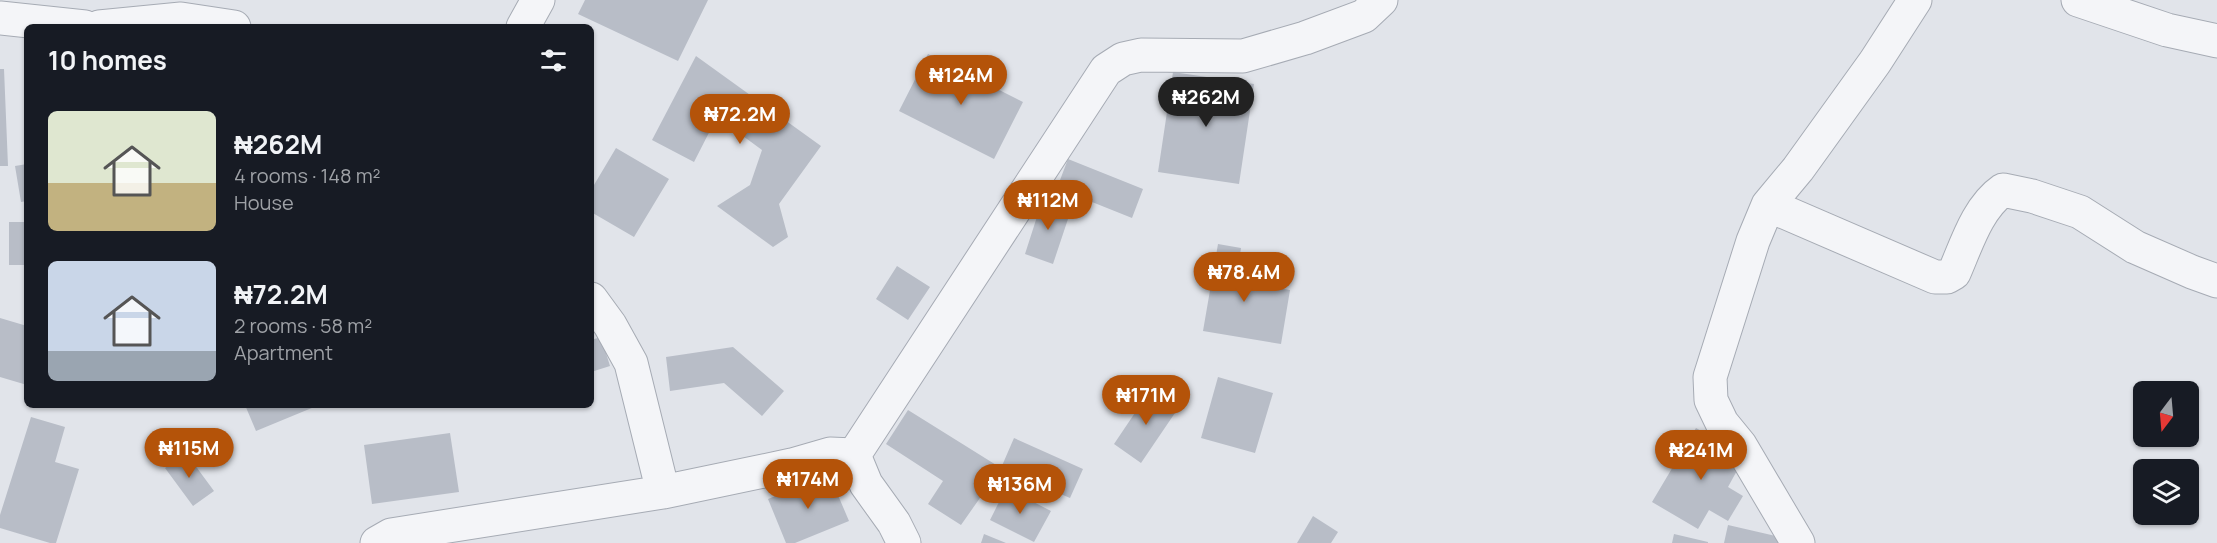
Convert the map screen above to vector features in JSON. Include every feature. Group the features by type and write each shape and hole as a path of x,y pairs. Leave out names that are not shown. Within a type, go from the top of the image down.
{"street":[{"path":"525,24 538,0"},
{"path":"854,455 1106,69 1123,59 1141,55 1243,56 1305,38 1364,16 1381,0"},
{"path":"1798,543 1740,445 1722,423 1711,400 1710,377 1768,205 1875,62 1915,0"},
{"path":"2078,0 2167,30 2217,41"},
{"path":"113,24 184,9 226,24"},
{"path":"0,18 57,24"},
{"path":"1768,205 1935,277 1947,277 1954,273 1982,212 2003,190 2032,196 2080,212 2135,247 2192,273 2217,281"},
{"path":"594,303 631,363 663,492"},
{"path":"377,543 391,535 663,492 792,465 830,454 854,455"},
{"path":"854,455 866,484 894,523 904,543"}],"building":[{"path":"585,0 708,0 678,61 578,14"},
{"path":"928,54 1023,102 994,159 899,111"},
{"path":"696,56 821,146 779,204 788,237 773,247 717,206 750,185 762,150 717,117 694,162 652,140"},
{"path":"0,69 4,69 8,166 0,166"},
{"path":"1173,72 1254,84 1239,184 1158,172"},
{"path":"616,148 669,179 634,237 594,214 594,185"},
{"path":"1068,159 1143,189 1132,218 1057,188"},
{"path":"24,164 24,202 21,202 15,166"},
{"path":"1043,198 1072,207 1053,264 1025,254"},
{"path":"9,222 24,222 24,265 9,265"},
{"path":"1218,244 1241,248 1236,281 1290,290 1281,344 1203,331"},
{"path":"897,266 930,287 908,320 876,299"},
{"path":"0,318 24,325 24,384 0,377"},
{"path":"601,337 610,366 594,371 594,339"},
{"path":"733,347 784,391 762,416 724,383 670,391 666,357"},
{"path":"1218,377 1273,393 1255,453 1201,438"},
{"path":"1151,389 1179,407 1141,463 1114,444"},
{"path":"246,408 312,408 256,431"},
{"path":"908,410 1001,468 961,525 928,504 943,481 886,444"},
{"path":"31,417 65,427 55,462 79,469 56,543 0,528 0,515"},
{"path":"1696,428 1745,456 1728,487 1743,496 1728,521 1709,510 1698,529 1652,502"},
{"path":"450,433 459,492 372,504 364,445"},
{"path":"1014,438 1083,469 1070,498 1001,468"},
{"path":"186,453 214,491 193,506 165,468"},
{"path":"829,474 849,521 795,543 786,543 768,499"},
{"path":"1006,488 1051,511 1034,542 990,520"},
{"path":"1313,516 1338,532 1331,543 1297,543"},
{"path":"1728,525 1780,537 1778,543 1724,543"},
{"path":"984,534 1006,543 981,543"},
{"path":"1674,534 1708,542 1708,543 1672,543"}]}
